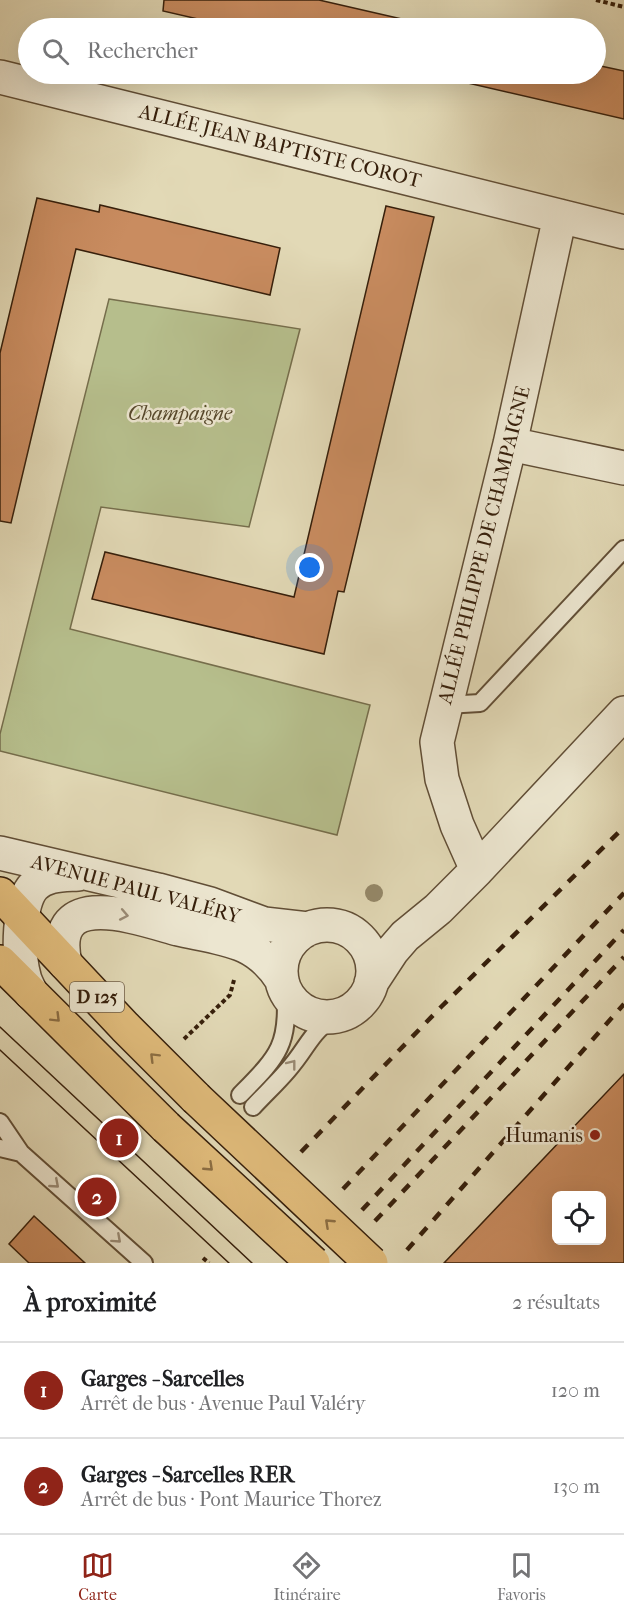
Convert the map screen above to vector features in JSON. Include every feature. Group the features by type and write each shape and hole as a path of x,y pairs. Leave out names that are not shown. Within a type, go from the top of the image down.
{"main road":[{"name":"D 125","path":"0,894 17,940 31,993 166,1127 313,1263"},
{"name":"D 125","path":"17,940 65,963 139,1042 196,1098 371,1263"}],"street":[{"name":"ALLÉE JEAN BAPTISTE COROT","path":"0,77 18,81"},
{"name":"ALLÉE JEAN BAPTISTE COROT","path":"28,84 624,232"},
{"name":"ALLÉE PHILIPPE DE CHAMPAIGNE","path":"477,870 442,779 437,742 510,444 560,216"},
{"path":"510,444 624,468"},
{"path":"438,909 385,930 361,933 327,925 308,929 293,940 283,958 284,985 291,999 308,1012 318,1016 342,1013 359,1004 392,951 405,936 438,909 477,870 624,713"},
{"name":"AVENUE PAUL VALÉRY","path":"0,853 210,904 264,924 308,929"},
{"path":"76,918 53,934 17,940 29,893 35,885 57,875 95,875"},
{"name":"AVENUE PAUL VALÉRY","path":"76,918 90,912 102,911 126,915 245,946 275,969 284,985"},
{"path":"65,963 62,939 66,927 76,918"},
{"path":"346,929 362,940 367,948 373,966 371,983"}],"lane":[{"path":"446,705 480,703 624,549"},
{"path":"240,1095 270,1065 277,1054 286,1020 284,985"},
{"path":"253,1107 289,1069 316,1030 342,1013"},
{"path":"0,1122 21,1153 144,1263"},
{"path":"0,1148 21,1153"}],"path":[{"path":"596,0 624,7"},
{"path":"191,1031 230,995 235,975"},
{"path":"203,1258 209,1263"}],"green space":[{"name":"Champaigne","path":"109,299 300,329 249,527 101,507 70,629 370,705 337,835 0,751 0,734"}],"building":[{"path":"164,0 319,0 397,18 193,18 163,11"},
{"path":"606,67 624,71 624,119 472,84 606,84"},
{"path":"37,198 99,212 100,205 280,248 270,295 76,249 11,523 0,521 0,353"},
{"path":"386,206 434,217 344,592 338,591 324,654 92,599 105,552 294,597"},
{"name":"Humanis","path":"624,1074 624,1263 444,1263"},
{"path":"34,1216 85,1263 29,1263 9,1244"}],"tram line":[{"path":"0,1027 252,1263"},
{"path":"0,1050 229,1263"}],"railway":[{"path":"301,1152 441,1007 624,827"},
{"path":"343,1189 624,893"},
{"path":"362,1210 624,930"},
{"path":"375,1221 624,957"},
{"path":"407,1250 624,1004"}],"place":[{"name":"Humanis","path":"595,1135"},
{"name":"Garges - Sarcelles","path":"119,1138"},
{"name":"Garges - Sarcelles RER","path":"97,1197"}]}
